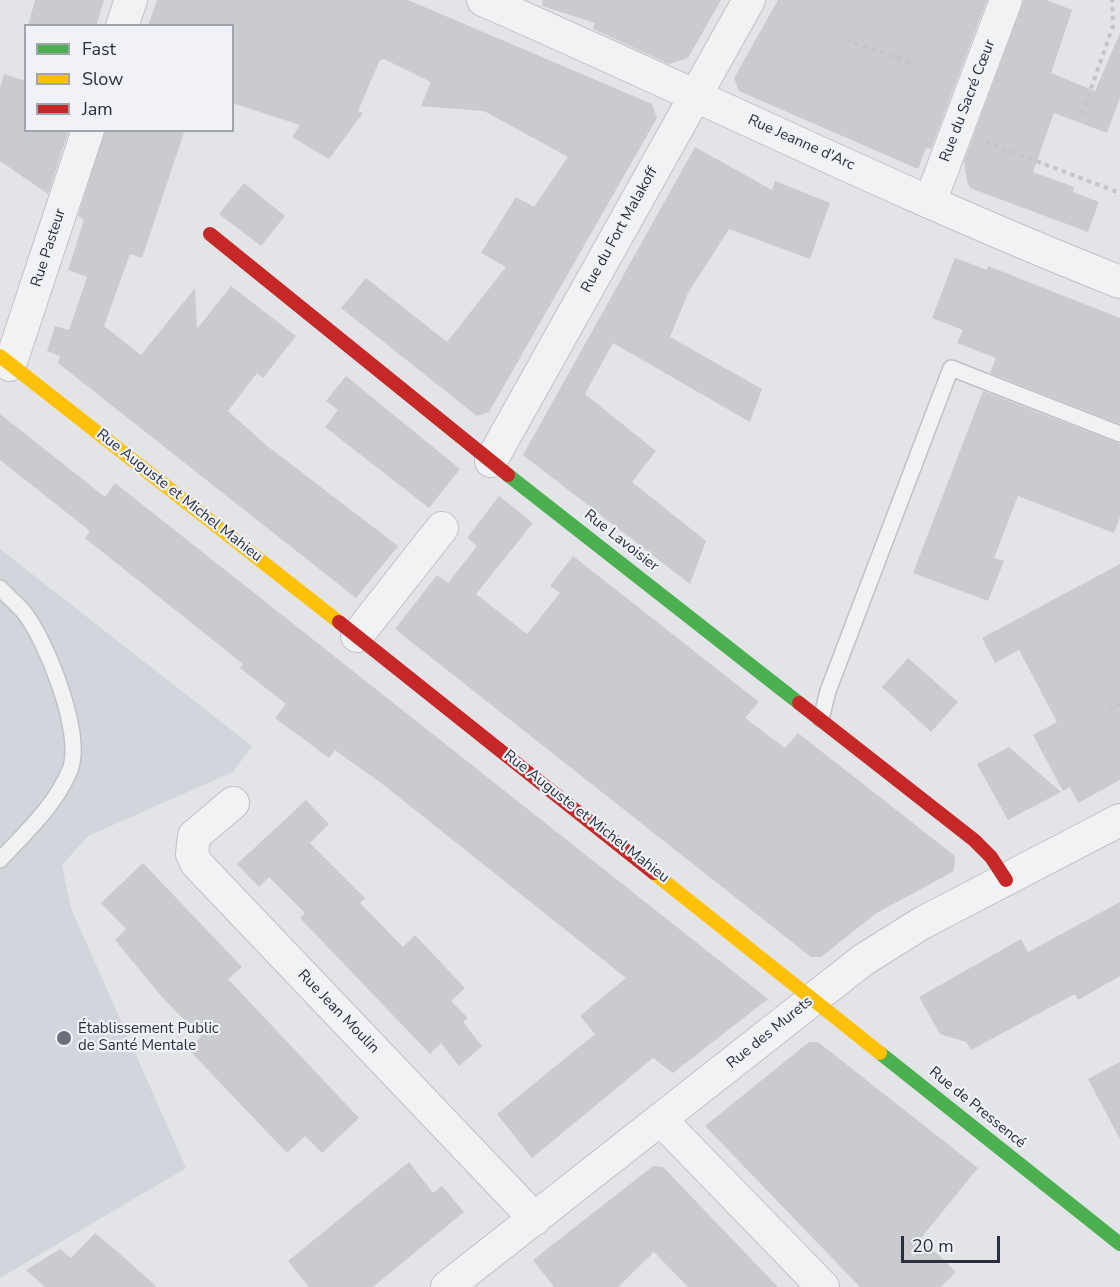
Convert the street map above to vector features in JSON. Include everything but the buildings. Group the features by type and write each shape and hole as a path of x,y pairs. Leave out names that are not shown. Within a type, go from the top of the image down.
{"street":[{"path":"123,24 131,0"},
{"name":"Rue Jeanne d'Arc","path":"483,0 697,94 971,222 1120,282"},
{"name":"Rue du Fort Malakoff","path":"491,460 749,0"},
{"name":"Rue du Sacré Cœur","path":"930,201 1006,0"},
{"name":"Rue Pasteur","path":"5,361 87,132"},
{"name":"Rue Lavoisier","path":"210,234 491,460 974,840 991,857 1006,880"},
{"name":"Rue Auguste et Michel Mahieu","path":"5,361 814,998"},
{"path":"357,636 442,528"},
{"name":"Rue Jean Moulin","path":"233,803 194,836 192,854 197,864 535,1219"},
{"name":"Rue des Murets","path":"447,1287 814,998 903,934 1120,820"},
{"name":"Rue de Pressencé","path":"814,998 1120,1244"},
{"path":"661,1120 823,1287"}],"lane":[{"path":"821,719 828,691 951,368 1120,434"},
{"path":"0,588 24,612 58,676 73,736 70,768 45,813 0,860"}],"path":[{"path":"1082,114 1113,26 1112,0"},
{"path":"846,40 915,64"},
{"path":"981,140 1120,193"},
{"path":"1109,710 1120,704"}],"shaded area":[{"name":"Établissement Public de Santé Mentale","path":"0,549 252,746 233,772 88,836 62,865 71,908 186,1168 0,1278"}],"traffic: fast":[{"path":"508,475 799,703"},
{"path":"880,1053 1120,1244"}],"traffic: slow":[{"path":"0,356 339,622"},
{"path":"654,873 880,1053"}],"traffic: jam":[{"path":"210,234 508,475"},
{"path":"339,622 654,873"},
{"path":"799,703 974,840 991,857 1006,880"}],"place":[{"name":"Établissement Public de Santé Mentale","path":"64,1038"}]}
